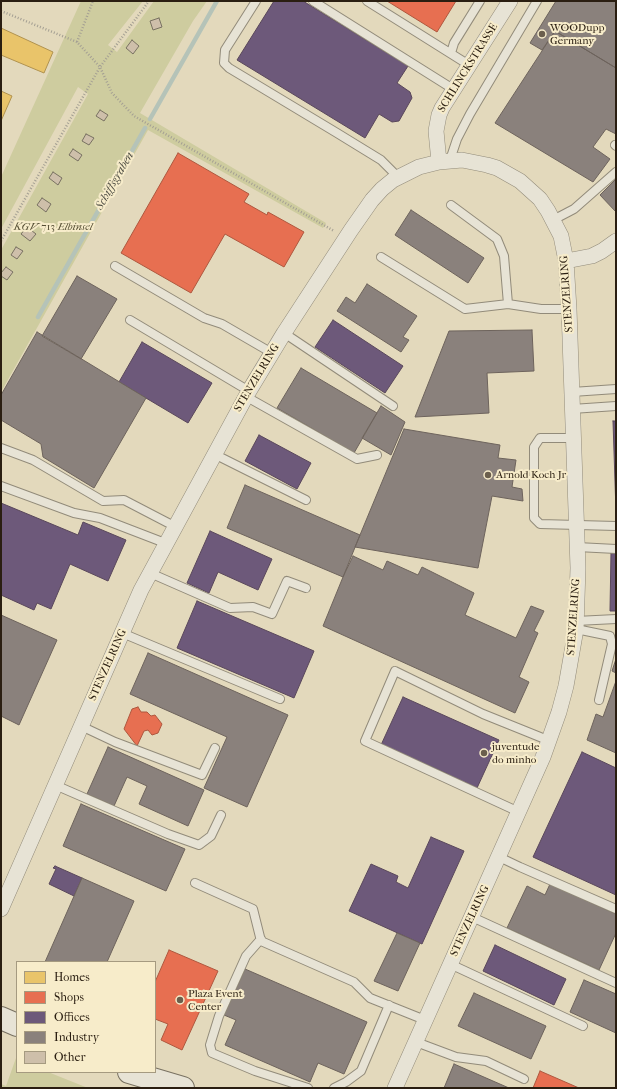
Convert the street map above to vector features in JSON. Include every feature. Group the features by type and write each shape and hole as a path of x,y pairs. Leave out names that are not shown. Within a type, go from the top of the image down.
{"street":[{"name":"SCHLINCKSTRASSE","path":"445,161 436,131 437,122 442,108 510,1"},
{"name":"STENZELRING","path":"1,910 141,590 165,543 247,394 345,238 372,200 387,185 398,176 419,167 445,161 462,160 487,165 510,175 530,189 540,199 553,220 560,236 566,261 577,547 578,595 576,625 566,686 550,741 395,1088"},
{"path":"566,261 592,256 616,241"},
{"path":"1,1018 16,1025"},
{"path":"132,1073 183,1088"}],"lane":[{"path":"256,1 225,50 224,63 229,68 381,160 398,176"},
{"path":"314,1 453,90"},
{"path":"367,1 469,65"},
{"path":"451,53 454,43 480,1"},
{"path":"445,161 470,114 537,1"},
{"path":"553,220 574,209 616,172"},
{"path":"451,205 497,240 504,256 508,304"},
{"path":"381,257 465,309 508,304 541,309 569,309"},
{"path":"115,266 204,318 222,324 272,353"},
{"path":"130,320 247,394 357,458 377,455"},
{"path":"284,334 393,406"},
{"path":"572,392 616,389"},
{"path":"572,409 616,406"},
{"path":"573,438 540,438 534,447 534,518 540,524 616,526"},
{"path":"1,448 33,460 103,501 124,500 174,526"},
{"path":"214,454 306,500"},
{"path":"1,486 74,513 100,518 165,543"},
{"path":"577,547 616,549"},
{"path":"150,573 230,608 253,607 272,614 287,581 306,588"},
{"path":"576,625 616,619"},
{"path":"576,625 610,636 612,644 599,700"},
{"path":"122,633 280,699"},
{"path":"519,812 365,741 394,671 484,714 550,741"},
{"path":"81,726 115,742 202,775 215,748"},
{"path":"55,785 168,834 199,845 211,836 221,815"},
{"path":"499,857 616,909"},
{"path":"194,883 253,909 261,941 354,982 370,998 425,1020"},
{"path":"472,917 616,983"},
{"path":"261,939 246,956 219,1016 210,1045 212,1053 255,1071 308,1088"},
{"path":"450,964 583,1026"},
{"path":"334,1088 346,1082 360,1071 389,1005"},
{"path":"416,1042 456,1057 486,1061 524,1078"}],"path":[{"path":"77,42 93,1"},
{"path":"1,241 100,67 149,1"},
{"path":"1,11 77,42 100,67 112,93 134,116 345,238"}],"green space":[{"name":"KGV 713 Elbinsel","path":"81,1 143,1 108,45 117,52 154,1 207,1 193,21 140,113 326,223 323,228 148,130 1,392 1,250 88,94 78,87 1,229 1,177"},
{"path":"16,1058 16,1073 50,1073 88,1088 1,1088 1,1084 6,1086"}],"building: Homes":[{"path":"1,28 53,52 44,73 1,55"},
{"path":"1,91 12,96 1,121"}],"building: Shops":[{"path":"387,1 456,1 437,32"},
{"path":"178,153 249,194 244,202 267,215 268,212 304,232 284,267 225,234 191,293 121,253"},
{"path":"138,707 141,712 147,712 151,716 155,715 162,724 158,733 152,735 148,730 144,731 137,746 124,729 132,709"},
{"name":"Plaza Event Center","path":"169,950 218,971 182,1050 161,1040 168,1024 156,1019 156,980"},
{"path":"540,1071 579,1088 533,1088"}],"building: Offices":[{"path":"274,1 303,1 408,66 397,83 410,92 412,98 399,121 392,122 379,114 365,138 237,60"},
{"path":"333,320 403,366 385,393 315,347"},
{"path":"142,342 212,383 188,423 119,382"},
{"path":"613,421 616,421 616,512"},
{"path":"259,435 311,463 297,489 245,461"},
{"path":"1,503 78,535 83,522 126,540 108,581 70,564 51,609 37,603 34,610 1,595"},
{"path":"210,531 272,559 258,590 218,572 209,593 187,583"},
{"path":"611,553 616,553 616,611 610,611"},
{"path":"197,601 314,651 294,698 177,648"},
{"path":"403,697 499,740 477,788 465,782 464,785 446,778 448,774 381,745"},
{"path":"582,752 616,768 616,895 533,857"},
{"path":"431,837 464,851 422,944 349,911 371,864 398,876 396,882 408,888"},
{"path":"55,866 82,878 74,896 49,884 56,869 53,868"},
{"path":"495,945 566,979 554,1005 483,971"}],"building: Industry":[{"path":"556,1 616,1 616,68 555,31 542,50 530,43"},
{"path":"555,31 616,68 616,134 606,129 593,147 610,159 593,182 495,123"},
{"path":"616,179 616,212 600,195"},
{"path":"411,210 484,258 468,283 395,235"},
{"path":"77,276 117,299 81,359 42,336"},
{"path":"367,284 417,316 403,337 409,340 401,352 337,311 346,297 355,303"},
{"path":"532,330 534,371 487,373 489,413 415,417 449,331"},
{"path":"37,332 146,398 94,488 43,457 41,444 1,420 1,395"},
{"path":"301,368 377,413 354,453 277,408"},
{"path":"381,406 405,422 391,455 362,438"},
{"path":"404,429 500,445 498,458 516,460 512,487 522,489 523,501 492,496 478,568 355,547"},
{"path":"245,485 360,535 343,577 227,528"},
{"path":"353,556 383,570 387,561 418,575 422,567 474,593 465,615 516,638 531,606 544,611 534,631 538,633 519,677 529,682 515,713 323,626"},
{"path":"1,615 57,640 19,725 1,716"},
{"path":"148,653 288,715 247,807 204,788 227,737 130,694"},
{"path":"616,659 616,673 612,671"},
{"path":"616,681 616,753 587,740 596,714 603,717"},
{"path":"108,747 204,790 188,826 139,804 147,786 127,777 114,806 87,794"},
{"path":"81,804 185,849 166,891 63,846"},
{"path":"82,878 134,901 107,961 45,961"},
{"path":"550,884 616,914 616,933 599,970 507,928 527,886 545,895"},
{"path":"397,933 420,943 398,991 374,981"},
{"path":"245,969 367,1022 344,1074 318,1063 310,1082 225,1045 236,1020 224,1015"},
{"path":"584,980 616,994 616,1033 570,1012"},
{"path":"474,993 546,1026 531,1059 458,1026"},
{"path":"454,1064 509,1088 444,1088"}],"building: Other":[{"path":"159,18 162,27 153,30 150,21"},
{"path":"132,40 139,46 133,54 126,48"},
{"path":"100,110 108,115 104,121 96,116"},
{"path":"86,134 94,138 89,145 82,141"},
{"path":"73,149 82,155 78,161 69,155"},
{"path":"53,172 62,178 58,185 49,178"},
{"path":"42,198 51,204 46,212 37,205"},
{"path":"27,227 36,234 30,241 21,234"},
{"path":"16,247 23,251 17,259 11,255"},
{"path":"6,267 13,272 7,280 1,276 1,273"}],"waterway":[{"name":"Schiffsgraben","path":"150,119 217,1"},
{"name":"Schiffsgraben","path":"38,317 145,128"}],"place":[{"name":"WOODupp Germany","path":"542,34"},
{"name":"Arnold Koch Jr","path":"488,475"},
{"name":"juventude do minho","path":"484,753"},
{"name":"Plaza Event Center","path":"180,1000"}]}
